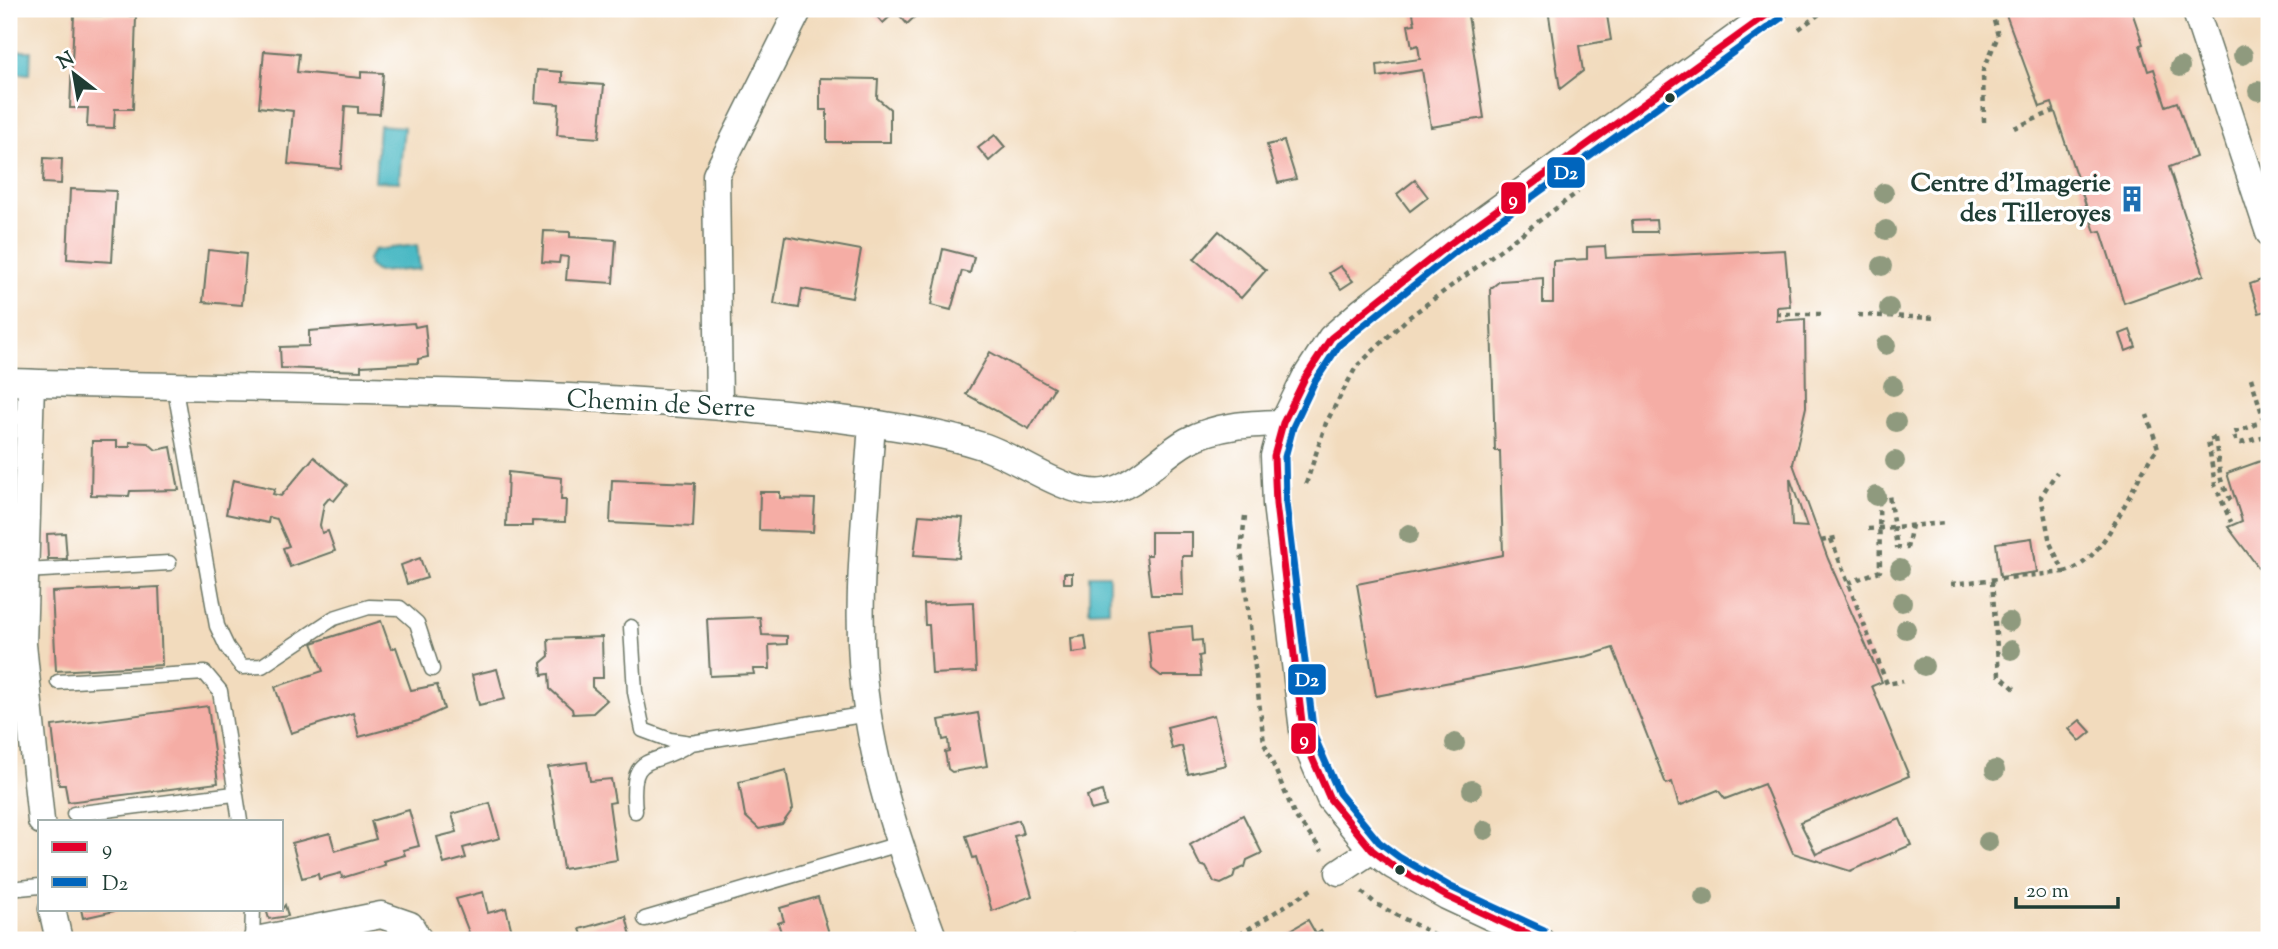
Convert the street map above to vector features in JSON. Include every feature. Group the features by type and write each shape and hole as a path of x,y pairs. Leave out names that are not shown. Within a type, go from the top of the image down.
{"street":[{"path":"719,405 716,175 799,9"},
{"path":"1540,940 1446,896 1372,850 1330,799 1304,739 1276,504 1274,456 1283,423 1305,378 1331,338 1448,244 1775,9"},
{"path":"2195,9 2269,233"},
{"path":"20,382 25,571 16,644 41,820"},
{"name":"Chemin de Serre","path":"20,382 174,384 719,405 872,423 984,446 1062,485 1103,492 1136,478 1186,442 1218,428 1283,423"},
{"path":"872,423 860,605 868,714 890,820 934,940"},
{"path":"1339,872 1372,850"},
{"path":"52,911 59,940"},
{"path":"254,940 382,915 410,925 419,940"}],"lane":[{"path":"174,384 217,626 227,648 243,667 262,666 334,618 369,607 400,608 417,623 432,670"},
{"path":"25,571 169,564"},
{"path":"631,627 635,692 643,730 670,740 691,743 868,714"},
{"path":"58,682 205,673 220,691 240,820"},
{"path":"635,811 635,773 642,764 680,751 691,743"},
{"path":"74,814 234,794"},
{"path":"645,919 899,844"},
{"path":"9,889 38,886"},
{"path":"253,911 254,940"}],"path":[{"path":"1789,38 1826,9"},
{"path":"1984,122 1983,71 1998,36 1991,9"},
{"path":"2014,128 2054,111"},
{"path":"1444,940 1376,904 1339,872 1295,816 1264,743 1241,550 1245,516 1276,504 1297,503 1309,477 1326,423 1356,367 1377,345 1453,284 1587,186"},
{"path":"1776,314 1822,314"},
{"path":"1858,315 1938,318"},
{"path":"2251,378 2269,435 2237,442 2233,433 2255,425 2254,422"},
{"path":"1951,584 2064,572 2075,570 2086,562 2119,516 2158,448 2147,415"},
{"path":"2221,504 2233,500 2221,480 2215,438 2208,440 2215,485 2221,504 2231,522"},
{"path":"2057,472 2041,496 2050,543 2064,572"},
{"path":"1848,583 1880,571 1879,497 1889,495 1897,547 1907,548 1912,525"},
{"path":"1868,529 1947,523"},
{"path":"1821,541 1840,537"},
{"path":"1831,539 1887,684 1903,681"},
{"path":"1992,581 1999,675 2017,690"},
{"path":"1231,940 1339,872"}],"water":[{"path":"9,51 31,51 30,74 9,73"},
{"path":"379,125 404,127 399,182 375,181"},
{"path":"417,245 420,269 377,272 369,266 368,259 374,250"},
{"path":"1089,575 1109,575 1109,610 1089,611"}],"building":[{"path":"870,9 923,9 907,24 896,11 883,23"},
{"path":"1412,9 1467,9 1484,118 1431,127 1422,70 1378,77 1377,65 1420,59 1418,45 1412,47 1408,25 1415,24"},
{"path":"1548,9 1606,9 1611,40 1579,46 1583,71 1560,89"},
{"name":"Centre d'Imagerie des Tilleroyes","path":"2004,9 2131,9 2143,44 2140,45 2148,71 2154,69 2166,106 2177,102 2196,157 2169,167 2204,275 2124,303 2101,231 2095,232 2052,103 2040,107"},
{"path":"74,15 136,16 133,109 115,109 114,128 87,127 88,108 70,108"},
{"path":"264,51 299,54 297,72 361,78 361,72 383,73 380,114 358,113 358,107 345,106 341,169 288,164 293,111 259,107"},
{"path":"537,70 562,72 562,82 604,85 599,138 557,135 559,104 535,102"},
{"path":"820,78 878,79 877,98 890,109 890,142 827,142 827,110 820,110"},
{"path":"995,135 1005,147 989,161 978,148"},
{"path":"1284,141 1296,179 1278,183 1267,145"},
{"path":"44,158 62,159 61,184 43,183"},
{"path":"1415,180 1428,197 1410,211 1397,194"},
{"path":"70,189 116,191 112,262 67,259"},
{"path":"1656,220 1657,232 1633,232 1632,221"},
{"path":"544,231 570,232 570,237 616,240 613,283 566,280 568,257 560,256 559,263 542,262"},
{"path":"1219,231 1266,270 1241,298 1194,259"},
{"path":"785,236 861,250 852,298 802,289 799,308 774,304"},
{"path":"1605,246 1606,258 1785,250 1790,306 1777,307 1777,321 1805,319 1806,407 1793,464 1828,559 1882,682 1872,686 1909,776 1800,822 1816,854 1900,819 1911,845 1850,871 1793,853 1764,784 1725,799 1718,790 1679,806 1672,782 1666,784 1613,648 1588,656 1376,696 1357,584 1503,555 1500,451 1495,451 1490,289 1500,281 1543,278 1543,303 1553,303 1553,261 1587,259 1587,247","holes":["1790,478 1807,527 1792,526"]},
{"path":"943,249 974,257 970,273 962,271 951,310 931,305"},
{"path":"208,250 246,254 242,305 203,302"},
{"path":"1340,266 1353,281 1341,289 1329,273"},
{"path":"2264,279 2269,294 2269,310 2259,313 2250,284"},
{"path":"414,323 415,327 425,325 428,357 418,359 418,363 361,366 361,371 281,368 280,347 309,346 309,331"},
{"path":"2130,330 2136,347 2126,351 2120,334"},
{"path":"990,352 1054,388 1029,429 966,394"},
{"path":"92,441 117,441 117,447 130,447 130,442 148,443 156,450 171,447 179,490 130,491 129,496 91,495"},
{"path":"314,457 347,485 334,501 329,498 324,504 320,525 322,533 328,531 335,551 290,567 283,548 289,546 277,519 269,517 268,523 226,514 233,480 275,489 273,494 281,496"},
{"path":"2269,458 2269,595 2261,571 2228,527 2242,521 2227,473"},
{"path":"508,472 562,478 561,500 566,500 565,522 532,521 532,526 506,526"},
{"path":"612,480 695,483 693,527 610,523"},
{"path":"760,492 780,492 780,498 815,499 813,532 759,530"},
{"path":"919,515 963,518 959,558 914,555"},
{"path":"1151,532 1192,532 1192,556 1182,556 1183,595 1151,595 1146,555 1151,555"},
{"path":"65,533 67,559 48,559 47,534"},
{"path":"2032,538 2037,572 2000,577 1996,543"},
{"path":"420,558 427,578 407,584 401,565"},
{"path":"1064,573 1072,573 1072,583 1064,583"},
{"path":"159,587 162,665 56,671 52,592"},
{"path":"973,602 976,672 932,674 929,625 925,625 924,604"},
{"path":"760,617 762,635 787,636 787,644 769,645 770,669 753,669 754,674 710,676 707,619"},
{"path":"381,621 391,649 396,647 411,690 437,685 444,709 418,721 359,737 353,713 291,733 275,687 323,671 312,643"},
{"path":"1192,626 1193,641 1202,640 1203,655 1199,656 1201,676 1161,676 1152,669 1148,630"},
{"path":"1085,636 1087,651 1072,653 1071,638"},
{"path":"602,637 603,678 592,678 592,687 607,700 593,713 573,714 572,709 550,689 549,674 542,675 541,663 549,656 548,639"},
{"path":"497,669 505,699 479,705 472,675"},
{"path":"208,706 218,783 68,802 65,785 59,785 52,726"},
{"path":"978,713 987,766 952,772 948,769 945,752 949,751 948,739 943,740 939,720"},
{"path":"1214,715 1226,765 1188,774 1182,746 1172,749 1167,727"},
{"path":"2080,720 2091,732 2080,741 2069,729"},
{"path":"587,762 590,781 611,779 615,802 609,803 617,860 563,869 548,767"},
{"path":"786,770 793,809 782,824 759,829 745,816 739,782"},
{"path":"1102,791 1106,806 1091,810 1087,796"},
{"path":"490,803 500,838 463,848 466,858 444,864 437,837 457,832 452,814"},
{"path":"409,810 419,846 403,850 405,855 383,861 385,865 342,878 341,873 319,879 318,874 302,878 292,843 330,833 335,851 376,839 371,821"},
{"path":"1243,815 1262,853 1247,860 1245,867 1235,871 1233,878 1221,884 1214,882 1206,867 1200,865 1190,845"},
{"path":"1019,820 1023,834 1014,836 1032,896 992,911 976,857 973,858 966,836"},
{"path":"9,843 13,865 9,866"},
{"path":"483,892 488,913 506,908 514,940 472,940 456,899"},
{"path":"818,897 831,940 768,940 767,936 781,932 778,923 784,921 780,908"},
{"path":"284,906 288,916 269,919 267,911 284,911"},
{"path":"81,911 114,911 83,918"},
{"path":"626,916 632,940 584,940 580,929"},
{"path":"1308,920 1316,934 1321,931 1326,940 1274,940"},
{"path":"1073,934 1076,940 1059,940"}],"transit line":[{"name":"9","path":"1540,940 1446,896 1393,866 1372,850 1330,799 1304,739 1276,504 1274,456 1283,423 1305,378 1331,338 1448,245 1775,9"},
{"name":"D2","path":"1544,930 1451,887 1399,857 1379,842 1339,793 1314,736 1286,503 1285,457 1293,427 1314,383 1339,345 1454,253 1781,18"}],"place":[{"name":"Centre d'Imagerie des Tilleroyes","path":"2132,199"}]}
